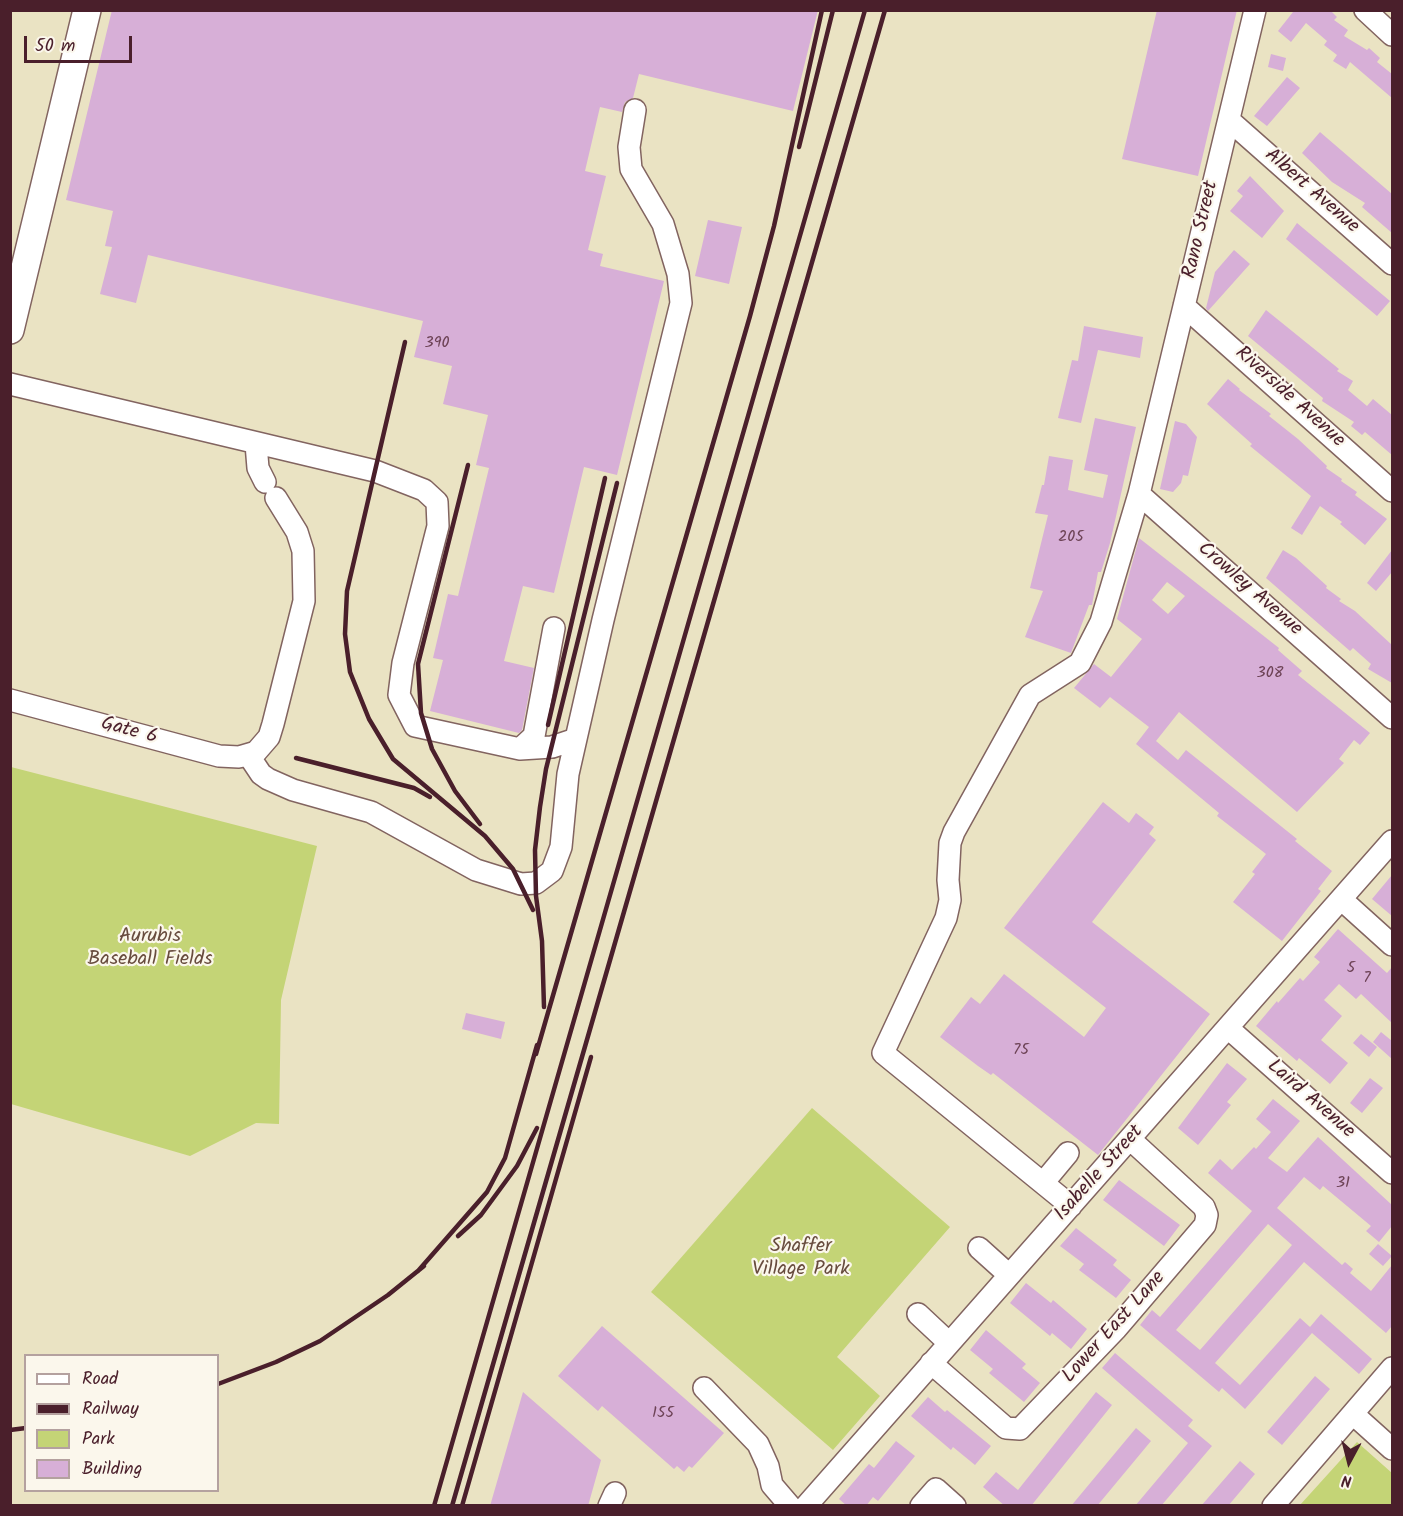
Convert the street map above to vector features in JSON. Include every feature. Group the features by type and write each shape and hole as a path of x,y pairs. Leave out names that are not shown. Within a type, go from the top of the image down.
{"main road":[{"path":"10,330 87,10"}],"street":[{"name":"Rano Street","path":"1139,494 1255,10"},
{"path":"1365,10 1392,35"},
{"path":"256,444 258,468 297,532 303,551 304,601 273,724 262,746 249,756 261,774 280,785 371,812 477,870 521,884 536,883 545,878 557,861 568,774 681,303 678,274 663,224 631,169 629,147 635,110"},
{"name":"Albert Avenue","path":"1229,120 1392,264"},
{"name":"Riverside Avenue","path":"1184,306 1392,491"},
{"path":"10,384 375,471 424,490 437,502 438,526 403,663 399,695 415,726 520,749 552,747 576,739"},
{"path":"1071,1206 883,1053 946,918 950,900 948,880 950,843 954,832 1030,695 1080,663 1086,654 1101,622 1139,494"},
{"name":"Crowley Avenue","path":"1139,494 1392,718"},
{"path":"520,749 534,735 554,628"},
{"name":"Gate 6","path":"10,700 219,756 249,756"},
{"name":"Isabelle Street","path":"806,1506 1131,1140 1392,841"},
{"path":"1341,899 1392,945"},
{"name":"Laird Avenue","path":"1228,1028 1392,1173"},
{"name":"Lower East Lane","path":"931,1363 1006,1428 1013,1430 1026,1426 1116,1329 1205,1225 1207,1215 1204,1207 1131,1140"},
{"path":"1043,1183 1068,1154"},
{"path":"979,1248 1010,1275"},
{"path":"918,1314 949,1343"},
{"path":"1273,1506 1392,1368"},
{"path":"704,1388 758,1444 768,1466 772,1485 790,1506"},
{"path":"1353,1414 1392,1449"},
{"path":"921,1506 936,1489 955,1506"}],"green space":[{"name":"Aurubis Baseball Fields","path":"11,767 317,846 281,1000 279,1124 256,1123 190,1156 11,1104"},
{"name":"Shaffer Village Park","path":"812,1108 950,1227 837,1357 880,1396 833,1450 651,1292"},
{"path":"1357,1442 1392,1473 1392,1505 1300,1505"}],"building":[{"path":"112,10 818,10 793,111 639,74 633,98 625,102 622,112 600,107 585,171 606,176 588,250 603,254 600,266 664,281 617,475 584,467 554,593 523,586 504,661 534,668 522,730 519,733 430,711 443,660 433,658 448,594 458,596 489,468 476,465 488,415 443,404 452,366 414,357 423,321 148,255 136,303 100,294 112,247 105,246 113,211 66,200"},
{"path":"1157,10 1237,10 1198,176 1122,159"},
{"path":"1291,10 1330,10 1337,17 1334,20 1348,30 1344,36 1367,50 1369,48 1380,58 1377,62 1392,74 1392,98 1350,62 1346,69 1333,61 1337,55 1324,45 1327,41 1306,23 1291,42 1278,31 1293,12"},
{"path":"1271,54 1286,58 1283,71 1268,67"},
{"path":"1287,77 1300,88 1267,126 1254,116"},
{"path":"1320,132 1392,194 1392,233 1362,207 1365,203 1332,182 1302,153"},
{"path":"1250,176 1284,211 1262,238 1230,211 1243,196 1237,191"},
{"path":"708,220 742,227 729,284 695,276"},
{"path":"1297,223 1390,301 1377,316 1286,239"},
{"path":"1234,250 1250,264 1208,311 1206,308 1215,272"},
{"path":"1266,310 1339,369 1337,371 1353,381 1348,390 1367,406 1373,399 1392,415 1392,455 1365,432 1362,435 1351,426 1354,422 1322,401 1323,398 1248,336"},
{"path":"1084,326 1143,337 1140,358 1098,350 1081,423 1058,418 1072,360 1078,361"},
{"path":"1228,379 1271,414 1269,416 1298,439 1327,466 1326,468 1357,492 1355,495 1387,519 1365,545 1340,524 1342,522 1320,506 1302,535 1291,528 1311,496 1250,446 1252,444 1207,404"},
{"path":"1095,418 1136,427 1110,543 1101,572 1098,572 1092,605 1089,605 1071,653 1025,637 1043,591 1030,588 1048,515 1035,513 1042,485 1044,485 1049,456 1073,460 1068,490 1103,498 1108,475 1084,470"},
{"path":"1175,421 1186,424 1197,437 1188,476 1183,475 1181,483 1173,492 1160,489"},
{"path":"1139,538 1279,648 1278,650 1302,671 1298,675 1370,733 1360,745 1354,740 1339,759 1344,763 1297,812 1179,712 1156,741 1178,760 1186,750 1297,839 1295,841 1332,871 1318,889 1321,891 1282,941 1233,902 1255,874 1252,872 1266,854 1217,816 1219,813 1136,744 1149,727 1110,697 1100,708 1074,688 1094,664 1111,677 1142,639 1117,619","holes":["1167,582 1185,596 1168,614 1152,600"]},
{"path":"1283,550 1296,558 1327,586 1326,588 1341,599 1339,601 1355,611 1392,645 1392,683 1368,669 1371,664 1353,648 1350,651 1266,578"},
{"path":"1392,550 1392,572 1376,591 1367,583"},
{"path":"1103,802 1129,823 1136,813 1154,827 1149,834 1156,840 1092,922 1210,1014 1098,1155 993,1073 991,1075 940,1037 971,997 980,1004 1004,974 1084,1037 1106,1008 1004,928"},
{"path":"1392,875 1392,916 1372,899"},
{"path":"1338,929 1387,973 1392,967 1392,1023 1361,994 1356,999 1339,984 1324,1000 1342,1016 1321,1040 1348,1063 1330,1084 1299,1058 1297,1061 1256,1026 1300,978 1303,981 1320,962 1314,957"},
{"path":"466,1013 505,1022 501,1039 462,1029"},
{"path":"1381,1032 1392,1041 1392,1059 1373,1042"},
{"path":"1361,1034 1377,1047 1369,1057 1353,1043"},
{"path":"1227,1063 1247,1079 1227,1102 1231,1105 1198,1145 1178,1128"},
{"path":"1370,1078 1383,1088 1362,1113 1350,1103"},
{"path":"1273,1099 1300,1121 1268,1158 1287,1172 1318,1137 1392,1205 1392,1226 1379,1242 1366,1231 1371,1226 1323,1186 1320,1190 1304,1177 1277,1208 1342,1265 1345,1262 1353,1269 1350,1273 1371,1291 1392,1265 1392,1326 1386,1333 1304,1262 1215,1363 1240,1385 1300,1318 1310,1327 1321,1314 1372,1359 1359,1374 1312,1333 1245,1409 1222,1388 1219,1392 1140,1325 1152,1310 1160,1317 1252,1211 1208,1173 1220,1159 1232,1170 1254,1147 1256,1149 1271,1132 1256,1119","holes":["1268,1224 1292,1245 1200,1350 1176,1330"]},
{"path":"1119,1180 1180,1225 1164,1246 1103,1200"},
{"path":"1076,1228 1117,1260 1113,1265 1131,1280 1116,1298 1079,1270 1084,1264 1060,1246"},
{"path":"1378,1244 1392,1256 1383,1266 1369,1254"},
{"path":"1026,1283 1051,1303 1053,1300 1087,1329 1071,1349 1052,1333 1050,1336 1010,1303"},
{"path":"602,1326 724,1433 692,1468 689,1466 684,1472 677,1466 674,1469 602,1406 598,1411 558,1376"},
{"path":"986,1330 1026,1364 1022,1368 1040,1383 1024,1402 989,1373 993,1369 970,1350"},
{"path":"1115,1353 1193,1420 1188,1426 1212,1446 1161,1506 1135,1506 1188,1443 1102,1368"},
{"path":"1315,1376 1330,1389 1282,1445 1267,1432"},
{"path":"523,1392 601,1460 588,1506 490,1506"},
{"path":"1096,1392 1112,1405 1031,1506 1005,1506 983,1487 996,1472 1018,1490"},
{"path":"928,1397 991,1446 975,1465 953,1447 951,1450 911,1416"},
{"path":"1136,1428 1151,1441 1097,1506 1071,1506"},
{"path":"896,1441 915,1456 878,1501 873,1497 866,1506 847,1506 839,1499 869,1464 874,1468"},
{"path":"1240,1461 1255,1474 1228,1506 1201,1506"}],"railway":[{"path":"536,1054 750,316 774,226 822,10"},
{"path":"799,147 833,10"},
{"path":"434,1506 865,10"},
{"path":"452,1506 885,10"},
{"path":"405,342 347,591 345,634 350,672 369,719 393,759 485,836 513,869 533,910"},
{"path":"468,465 418,664 421,713 432,749 455,791 480,824"},
{"path":"548,725 605,478"},
{"path":"544,1007 535,850 540,807 546,769 617,483"},
{"path":"296,758 414,788 430,797"},
{"path":"418,1271 487,1192 505,1158 537,1045"},
{"path":"462,1506 591,1057"},
{"path":"458,1236 481,1215 517,1166 537,1128"},
{"path":"219,1384 276,1362 320,1341 388,1295 424,1266"},
{"path":"10,1430 24,1428"}]}
